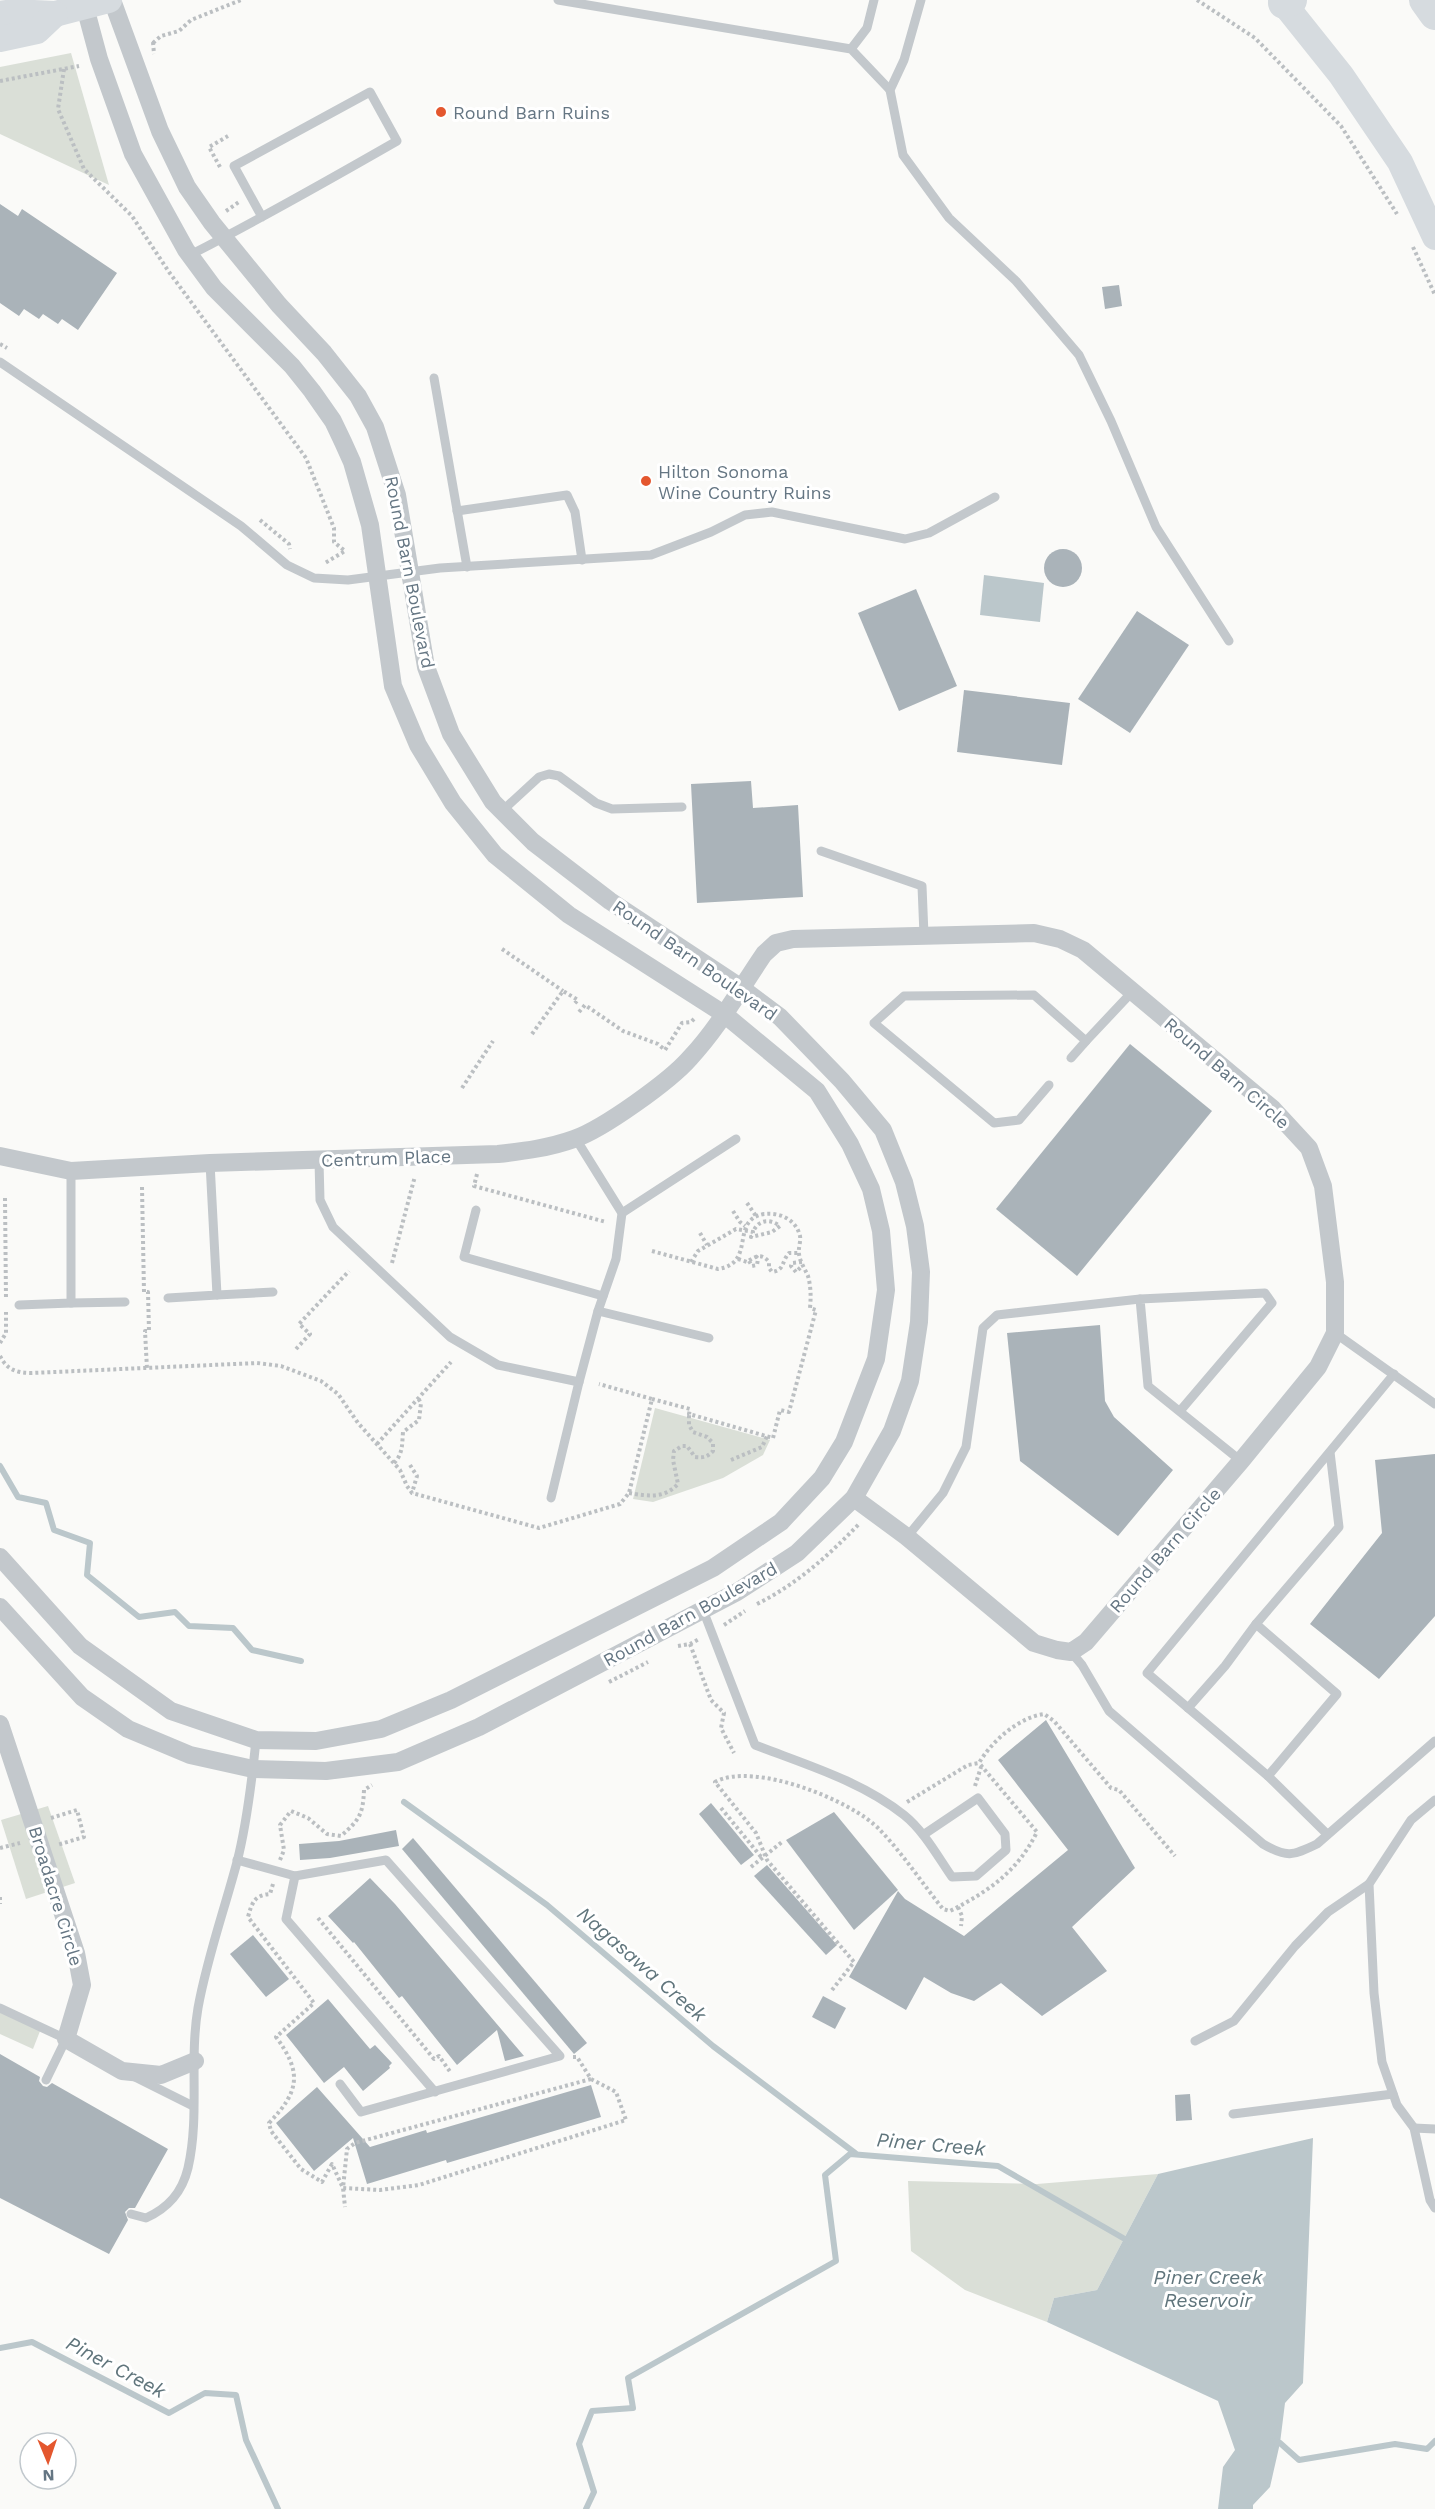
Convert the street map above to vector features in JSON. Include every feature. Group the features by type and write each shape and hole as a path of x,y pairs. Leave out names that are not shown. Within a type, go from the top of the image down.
{"highway":[{"path":"1425,0 1435,14"}],"main road":[{"path":"1285,1 1341,75 1400,162 1424,241"},
{"path":"0,14 13,12 55,14 100,2"},
{"path":"0,39 37,31 55,14"}],"street":[{"name":"Round Barn Boulevard","path":"0,1606 82,1697 128,1730 190,1755 253,1768 326,1771 398,1762 479,1727 703,1610 737,1592 797,1553 854,1498 892,1431 910,1381 920,1322 921,1272 915,1226 904,1182 883,1130 842,1081 780,1017 740,987 610,901 533,842 493,802 447,723 426,668 397,495 375,427 358,396 324,353 279,305 224,238 187,187 100,2"},
{"name":"Round Barn Boulevard","path":"0,1557 80,1646 171,1711 256,1740 316,1741 381,1729 451,1700 713,1569 781,1522 822,1478 844,1442 876,1359 886,1290 880,1231 871,1189 850,1144 817,1091 724,1014 569,915 495,855 453,803 418,745 393,686 370,525 352,462 333,421 292,366 214,288 190,255 133,154 99,59 100,2"},
{"name":"Round Barn Circle","path":"724,1014 764,954 776,943 793,939 1034,933 1060,939 1083,950 1273,1109 1310,1148 1323,1186 1335,1282 1335,1333 1318,1367 1241,1461 1086,1642 1071,1652"},
{"name":"Centrum Place","path":"0,1156 71,1171 210,1163 498,1154 537,1149 576,1139 623,1111 669,1078 689,1060 724,1014"},
{"path":"854,1498 907,1537 1034,1642 1056,1650 1071,1652"},
{"name":"Broadacre Circle","path":"0,1724 76,1953 82,1984 66,2039"},
{"path":"66,2039 122,2071 161,2075 195,2061"}],"lane":[{"path":"558,0 851,49 891,90 903,155 949,218 1016,281 1078,355 1111,421 1156,527 1229,641"},
{"path":"851,49 867,28 874,0"},
{"path":"891,90 904,60 921,0"},
{"path":"190,255 224,238 262,217 397,141 370,92 234,166 262,217"},
{"path":"0,362 241,526 287,565 314,578 348,580 467,567 651,555 711,532 745,515 772,512 905,539 929,533 995,497"},
{"path":"434,378 467,567"},
{"path":"457,511 567,495 575,512 582,560"},
{"path":"502,811 538,777 549,774 559,776 596,803 612,809 682,807"},
{"path":"821,851 922,886 924,935"},
{"path":"1071,1059 1133,991"},
{"path":"1049,1084 1019,1120 994,1123 874,1023 904,996 1034,995 1086,1041"},
{"path":"551,1498 598,1311 616,1259 622,1213 576,1139"},
{"path":"622,1213 736,1139"},
{"path":"319,1161 320,1200 333,1227 450,1337 498,1365 579,1382"},
{"path":"210,1163 217,1295"},
{"path":"71,1171 71,1303"},
{"path":"476,1210 464,1257 603,1296"},
{"path":"168,1298 273,1292"},
{"path":"907,1537 944,1493 966,1447 983,1328 997,1315 1140,1299 1265,1293 1272,1303 1180,1411"},
{"path":"1140,1299 1148,1386 1241,1461"},
{"path":"19,1305 125,1302"},
{"path":"598,1311 709,1338"},
{"path":"1335,1333 1435,1404"},
{"path":"1327,1834 1268,1776 1147,1673 1394,1374"},
{"path":"1188,1708 1339,1527 1330,1452"},
{"path":"703,1610 755,1745 866,1788 905,1816 923,1835 952,1877 976,1876 1006,1850 1005,1834 978,1798 923,1835"},
{"path":"1256,1624 1337,1694 1268,1776"},
{"path":"1071,1652 1082,1665 1109,1711 1263,1844 1276,1852 1295,1855 1317,1844 1435,1741"},
{"path":"131,2214 146,2218 163,2210 180,2191 188,2168 198,2011 208,1960 237,1860 256,1740"},
{"path":"1195,2041 1234,2021 1295,1946 1328,1912 1369,1884 1411,1820 1435,1800"},
{"path":"237,1860 295,1876 386,1860 560,2056 361,2112 340,2084"},
{"path":"295,1876 286,1919 435,2091"},
{"path":"1369,1884 1374,1993 1382,2062 1397,2105 1414,2128 1430,2200 1435,2208"},
{"path":"0,2008 66,2039 46,2080"},
{"path":"122,2071 193,2106"},
{"path":"1233,2114 1393,2094"},
{"path":"1414,2128 1435,2129"}],"path":[{"path":"155,59 151,44 160,36 179,31 191,20 242,0"},
{"path":"1197,0 1255,38 1341,126 1398,215"},
{"path":"0,81 79,66"},
{"path":"64,69 58,109 84,169 132,216 169,272 306,458 333,528 334,542 345,551 330,562 318,565"},
{"path":"219,208 226,211"},
{"path":"1424,241 1435,295"},
{"path":"260,520 289,543 290,550 297,556"},
{"path":"502,949 578,1000 574,1004"},
{"path":"532,1034 563,991"},
{"path":"579,1012 585,1005 623,1031 658,1044 665,1050 682,1023 692,1022 694,1019"},
{"path":"462,1088 493,1041"},
{"path":"477,1174 474,1186 608,1222"},
{"path":"392,1265 416,1176"},
{"path":"142,1187 144,1292 148,1292 149,1331 145,1331 147,1369"},
{"path":"0,1343 6,1333 5,1197"},
{"path":"747,1203 756,1216"},
{"path":"733,1211 745,1228 753,1232"},
{"path":"652,1251 718,1269 727,1267 738,1259 745,1228 756,1216 777,1214 787,1218 796,1226 800,1237 799,1253 811,1293 810,1308 816,1310 789,1412 780,1410 773,1438 689,1414"},
{"path":"763,1221 774,1221 780,1226 762,1236 751,1237 753,1232 756,1225 763,1221"},
{"path":"691,1262 698,1251 707,1245 736,1229 745,1228"},
{"path":"700,1233 707,1245"},
{"path":"755,1256 766,1258 772,1272 782,1269 789,1253 799,1253"},
{"path":"738,1259 749,1261 752,1266 757,1265 758,1259 755,1256"},
{"path":"749,1261 755,1256"},
{"path":"296,1349 310,1334 299,1324 349,1271"},
{"path":"0,1291 6,1293"},
{"path":"0,1356 7,1367 19,1373 258,1363 281,1366 321,1381 338,1394 358,1423 394,1463 412,1493 539,1528 620,1504 629,1493 652,1399"},
{"path":"377,1444 451,1362"},
{"path":"599,1384 690,1408 689,1425 693,1432 707,1437 713,1443 713,1450 708,1457 695,1457 687,1446 674,1450 673,1460 678,1484 673,1489 651,1497 629,1493"},
{"path":"394,1463 399,1458 402,1448 403,1432 420,1420 421,1403 418,1398"},
{"path":"731,1460 762,1447 767,1436"},
{"path":"410,1465 417,1476 412,1493"},
{"path":"690,1644 711,1700 724,1713 721,1728 734,1753"},
{"path":"894,1809 968,1765 979,1763 989,1749 1010,1730 1030,1716 1044,1714 1054,1721 1111,1788 1119,1790 1175,1856"},
{"path":"764,1857 756,1833 727,1795 716,1785 717,1781 736,1777 761,1778 798,1786 831,1798 879,1829 943,1909 950,1911 987,1891 1016,1867 1037,1832 979,1763"},
{"path":"721,1808 854,1962 832,1990"},
{"path":"33,1824 77,1810 84,1837 42,1850"},
{"path":"751,1867 782,1842"},
{"path":"0,1897 0,1904"},
{"path":"958,1907 962,1916 961,1926"},
{"path":"318,1918 434,2059 439,2056 452,2074"},
{"path":"560,2056 577,2057 591,2079 616,2092 626,2120 419,2186 380,2190 343,2188 347,2149 355,2143 591,2079"}],"shaded area":[{"path":"71,53 109,185 0,134 0,67"},
{"path":"655,1408 770,1440 763,1455 723,1478 653,1502 633,1499"},
{"path":"48,1806 75,1883 26,1899 1,1820"},
{"path":"0,2009 42,2026 33,2049 0,2034"},
{"path":"1158,2174 1097,2290 1054,2298 1047,2322 965,2290 911,2251 908,2181 1037,2184"}],"water":[{"path":"984,575 1044,583 1040,622 980,615"},
{"name":"Piner Creek Reservoir","path":"1313,2138 1303,2383 1285,2403 1280,2443 1270,2487 1253,2505 1253,2509 1218,2509 1223,2467 1235,2450 1218,2401 1047,2322 1054,2298 1097,2290 1158,2174"}],"building":[{"path":"0,204 18,216 22,209 117,273 78,330 62,319 58,324 43,314 39,319 24,309 19,316 0,303"},
{"path":"1119,285 1122,306 1105,309 1102,287"},
{"path":"1063,549 1070,550 1076,555 1081,561 1081,575 1076,581 1070,586 1063,587 1056,586 1050,581 1045,575 1044,568 1045,561 1050,555 1056,550"},
{"path":"916,589 957,686 899,711 858,613"},
{"path":"1137,611 1189,645 1130,733 1078,699"},
{"path":"964,690 1070,703 1062,765 957,752"},
{"path":"751,781 753,808 798,805 803,897 697,903 691,784"},
{"path":"1130,1044 1212,1111 1077,1276 996,1209"},
{"path":"1100,1325 1105,1401 1114,1417 1173,1470 1118,1536 1020,1461 1007,1333"},
{"path":"1435,1454 1435,1616 1379,1679 1310,1624 1382,1533 1375,1460"},
{"path":"1046,1720 1135,1868 1072,1927 1107,1971 1042,2016 1001,1983 974,2001 951,1993 924,1977 906,2010 849,1977 898,1891 905,1899 964,1936 1068,1850 998,1760"},
{"path":"711,1803 754,1855 741,1865 699,1814"},
{"path":"834,1812 898,1890 854,1930 786,1840"},
{"path":"396,1830 399,1846 330,1858 300,1860 299,1844 339,1841"},
{"path":"413,1838 587,2043 574,2054 402,1849"},
{"path":"767,1865 837,1945 826,1955 754,1876"},
{"path":"370,1878 395,1904 524,2056 505,2061 497,2030 457,2065 402,1996 399,1998 354,1942 328,1916"},
{"path":"253,1935 289,1979 266,1997 230,1954"},
{"path":"823,1996 846,2008 835,2029 812,2017"},
{"path":"328,1999 370,2049 375,2045 392,2063 390,2068 363,2091 344,2067 324,2083 286,2035"},
{"path":"0,2054 40,2077 39,2081 43,2086 47,2087 52,2083 168,2149 135,2208 129,2208 125,2212 128,2220 109,2254 0,2198"},
{"path":"591,2085 601,2117 447,2163 446,2160 367,2184 353,2138 314,2171 276,2123 317,2087 370,2147 426,2130 427,2133"},
{"path":"1190,2094 1192,2120 1176,2121 1175,2095"}],"waterway":[{"name":"Nagasawa Creek","path":"0,1466 18,1497 46,1503 54,1530 90,1543 87,1575 139,1617 175,1612 189,1626 233,1628 252,1650 301,1661"},
{"name":"Nagasawa Creek","path":"404,1802 547,1905 713,2046 855,2153"},
{"name":"Piner Creek","path":"586,2509 594,2492 579,2444 592,2411 633,2408 628,2378 836,2261 825,2175 850,2154 998,2166 1130,2242"},
{"name":"Piner Creek","path":"0,2348 32,2342 169,2413 205,2393 236,2395 246,2440 278,2509"},
{"name":"Piner Creek","path":"1273,2441 1280,2443 1299,2460 1395,2444 1427,2449 1435,2441"}],"place":[{"name":"Round Barn Ruins","path":"441,112"},
{"name":"Hilton Sonoma Wine Country Ruins","path":"646,481"}]}
